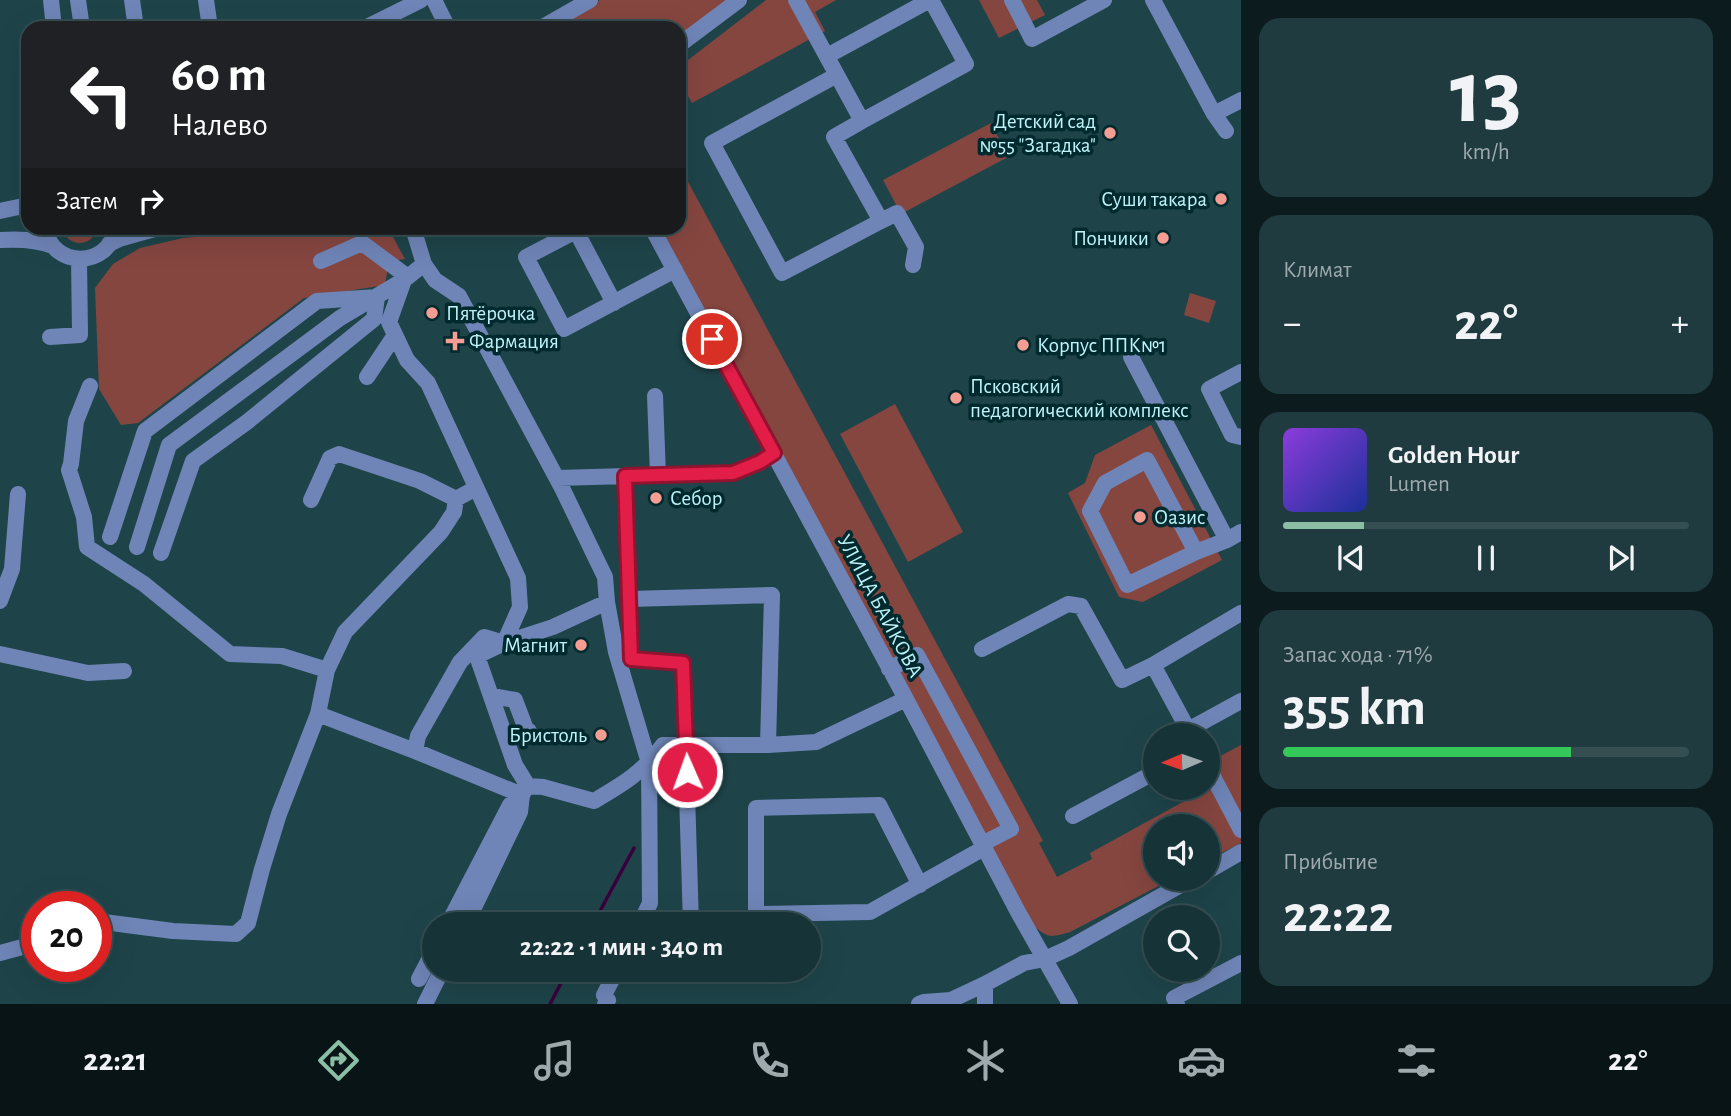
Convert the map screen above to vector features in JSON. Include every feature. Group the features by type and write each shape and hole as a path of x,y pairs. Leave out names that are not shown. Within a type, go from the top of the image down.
{"street":[{"path":"51,0 53,21"},
{"path":"78,0 81,21"},
{"path":"132,0 135,21"},
{"path":"205,0 209,21"},
{"path":"379,21 421,0"},
{"path":"433,0 444,21"},
{"path":"554,21 590,0"},
{"path":"686,39 739,0"},
{"path":"796,0 862,121"},
{"path":"827,56 930,0 966,64 834,137 881,221"},
{"path":"1012,0 1032,38 1104,0"},
{"path":"1159,2 1214,114 1226,131"},
{"path":"837,75 712,143 782,273 897,213 916,247 913,265"},
{"path":"1214,114 1241,100"},
{"path":"0,211 21,206"},
{"path":"48,235 57,251 67,257 79,259 101,253 114,235"},
{"path":"109,244 133,235"},
{"path":"416,235 424,264 435,280 459,296 557,478 605,577 617,652 649,763 650,903 646,912"},
{"path":"567,235 526,257 564,330 676,270"},
{"path":"579,235 614,303"},
{"name":"УЛИЦА БАЙКОВА","path":"656,235 1018,912 1070,1004"},
{"path":"0,240 36,241 53,246"},
{"path":"321,261 362,243 406,279"},
{"path":"50,337 80,335 79,259"},
{"path":"137,547 169,445 340,318 406,279 424,264"},
{"path":"406,279 390,322 407,360 428,383 518,578 520,607 504,643"},
{"path":"110,537 145,431 317,301 377,297"},
{"path":"161,553 193,461 247,422 374,319 377,297"},
{"path":"366,377 395,335"},
{"path":"1131,357 1234,536 1127,585 1090,511 1105,483 1147,460 1196,552"},
{"path":"1241,372 1209,389 1232,435 1241,437"},
{"path":"90,386 76,421 69,470 85,517 87,547 144,583 230,654 282,656 327,670"},
{"path":"655,396 658,475"},
{"path":"557,478 733,473 774,453"},
{"path":"311,500 330,458 339,454 420,481 457,499"},
{"path":"625,476 631,659 683,663 691,912"},
{"path":"112,923 173,931 236,934 248,923 279,814 318,714 327,670 345,632 441,532 454,512 457,499 476,488"},
{"path":"0,601 12,569 18,494"},
{"path":"629,600 772,595 768,745"},
{"path":"472,912 520,812 525,790 477,656 504,643 554,627 607,602"},
{"path":"982,649 1068,604 1081,606 1122,680 1153,665 1241,613"},
{"path":"415,751 418,736 460,662 484,637 504,643"},
{"path":"0,654 88,673 124,671"},
{"path":"889,669 917,655 1011,829 920,885 870,912 756,914 756,808 879,805 920,885"},
{"path":"1153,665 1184,723"},
{"path":"492,696 515,700 529,731"},
{"path":"318,714 525,790 542,788 594,801 629,781 663,746 816,742 906,699"},
{"path":"1204,723 1241,701"},
{"path":"1073,816 1143,778"},
{"path":"454,912 510,805 525,790"},
{"path":"1220,790 1241,830"},
{"path":"1220,864 1241,852"},
{"path":"919,1004 951,1000 1024,963 1069,948 1171,891"},
{"path":"0,953 21,947"},
{"path":"1177,1004 1174,998 1241,963"},
{"path":"419,979 422,973"},
{"path":"425,1004 436,982"},
{"path":"610,1003 604,995 611,982"},
{"path":"985,984 985,1004"}],"shaded area":[{"path":"600,0 733,0 686,36 686,21 566,21"},
{"path":"766,0 836,0 815,12 825,31 692,103 688,96 686,97 686,62"},
{"path":"979,0 1037,0 1045,15 999,38"},
{"path":"991,123 1008,157 901,214 883,180"},
{"path":"686,178 1043,841 1039,843 1057,877 1092,859 1090,853 1143,824 1143,891 1149,891 1070,932 1049,936 1032,924 665,235 686,235"},
{"path":"65,235 95,235 80,243"},
{"path":"220,235 392,235 405,259 389,261 385,285 304,298 138,423 121,425 99,389 95,288 113,264 140,248 183,238"},
{"path":"1190,293 1216,301 1209,323 1184,315"},
{"path":"895,404 963,532 908,562 840,434"},
{"name":"Оазис","path":"1151,425 1222,560 1143,602 1119,597 1068,493 1085,483 1095,455"},
{"path":"1241,745 1241,843 1220,854 1220,814 1161,814 1186,800 1220,800 1220,756"}],"waterway":[{"path":"599,912 634,848"},
{"path":"550,1004 562,982"}],"place":[{"name":"Детский сад №55 \"Загадка\"","path":"1110,133"},
{"name":"Суши такара","path":"1221,199"},
{"name":"Пончики","path":"1163,238"},
{"name":"Пятёрочка","path":"432,313"},
{"name":"Фармация","path":"455,341"},
{"name":"Корпус ППК№1","path":"1023,345"},
{"name":"Псковский педагогический комплекс","path":"956,398"},
{"name":"Себор","path":"656,498"},
{"name":"Оазис","path":"1140,517"},
{"name":"Магнит","path":"581,645"},
{"name":"Бристоль","path":"601,735"}],"route":[{"path":"687,772 683,663 631,659 625,476 733,473 774,453 712,339"}]}
